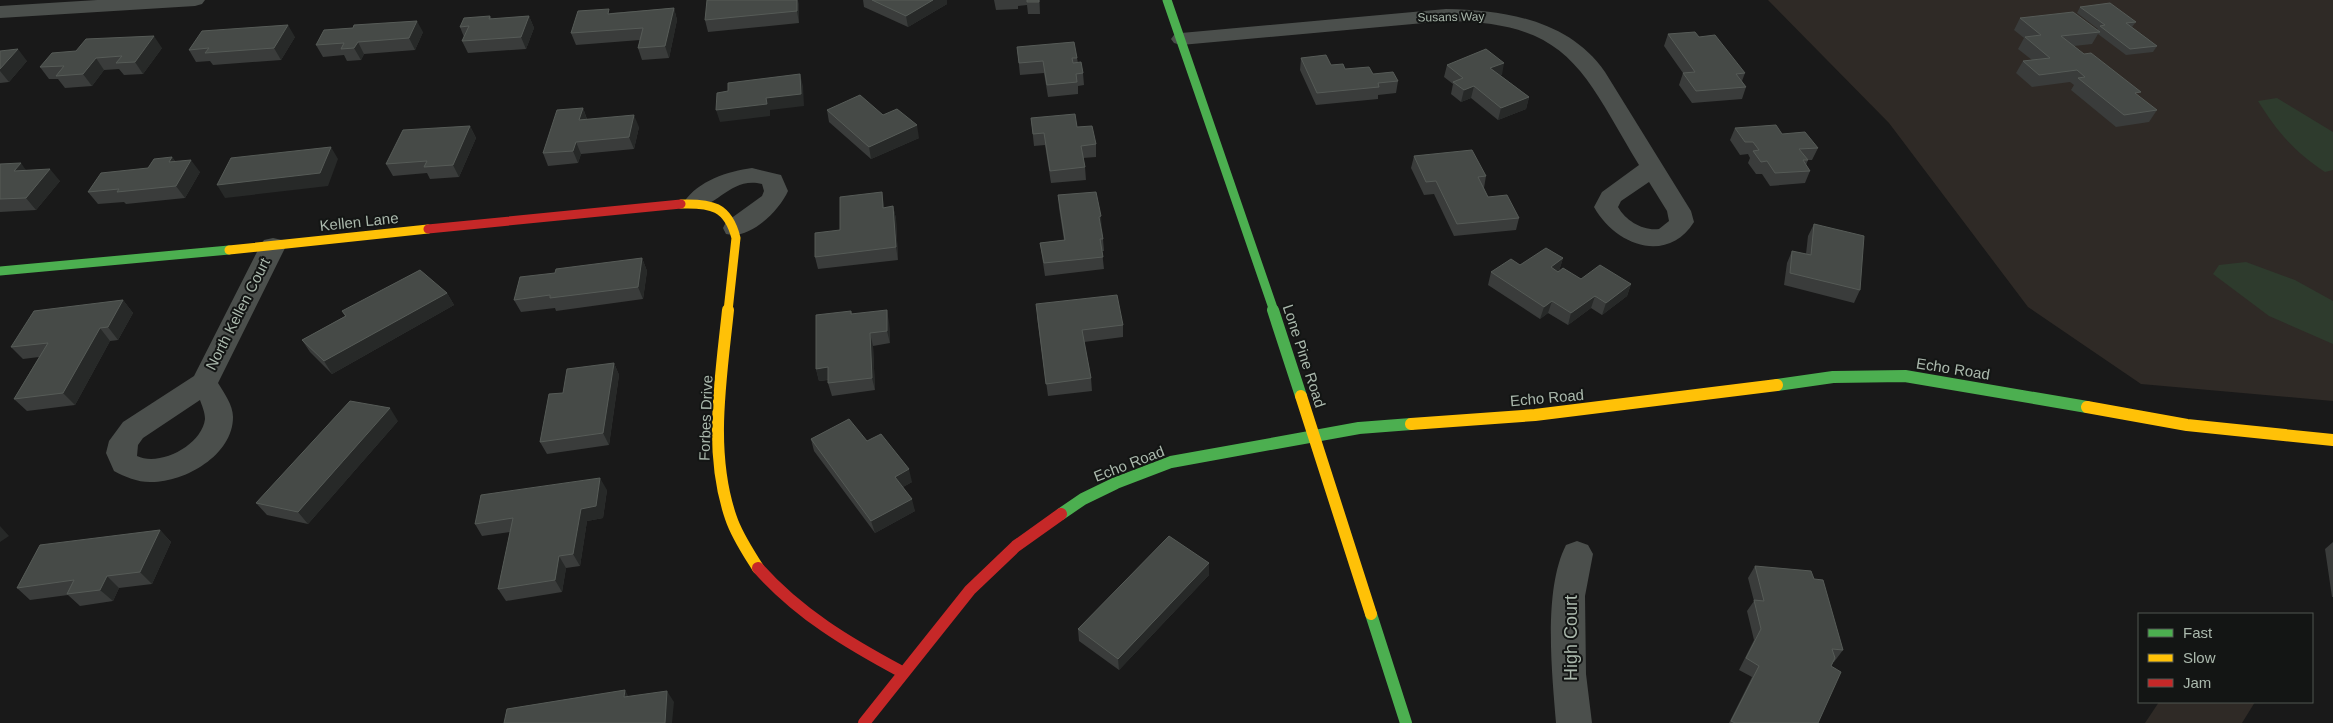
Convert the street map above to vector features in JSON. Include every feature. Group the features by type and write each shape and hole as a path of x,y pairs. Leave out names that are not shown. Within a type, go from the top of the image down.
{"street":[{"path":"0,12 195,0"},
{"name":"Lone Pine Road","path":"1167,0 1258,263 1406,723"},
{"name":"Susans Way","path":"1181,39 1446,15 1483,16 1520,22 1550,34 1586,60 1652,167"},
{"path":"696,202 708,192 738,177 751,174 763,175 773,180 776,191 772,200 736,228"},
{"name":"Kellen Lane","path":"0,271 273,246 696,202 719,209 730,217 736,228"},
{"name":"Forbes Drive","path":"736,228 719,400 718,464 726,504 736,530 752,560 773,586 799,611 834,635 902,672"},
{"name":"North Kellen Court","path":"204,383 273,246"},
{"name":"Echo Road","path":"864,723 902,672 970,590 991,569 1040,527 1083,499 1123,480 1171,462 1359,428 1535,415 1682,398 1833,377 1872,376 1905,376 1951,382 2187,425 2333,440"},
{"name":"High Court","path":"1574,723 1569,674 1569,596 1578,554"}],"shaded area":[{"path":"1768,0 2333,0 2333,401 2141,384 2028,307 1889,123"},
{"path":"2277,98 2333,132 2333,170 2325,172 2295,149 2273,123 2258,101"},
{"path":"2246,262 2295,280 2333,301 2333,344 2269,316 2213,274 2219,265"},
{"path":"2158,703 2254,703 2242,723 2145,723"}],"building":[{"path":"707,0 797,0 797,11 705,20"},
{"path":"872,0 933,0 906,16"},
{"path":"1027,0 1039,0 1039,2 1027,2"},
{"path":"2110,3 2136,22 2126,23 2157,46 2130,49 2100,26 2105,25 2080,7"},
{"path":"674,8 665,46 638,48 643,28 571,33 578,11 609,9 608,14"},
{"path":"2073,12 2100,32 2061,36 2084,54 2091,53 2141,92 2135,93 2157,110 2124,115 2078,78 2085,77 2077,70 2039,75 2023,61 2050,58 2025,37 2041,35 2020,18"},
{"path":"490,16 489,19 529,16 521,37 462,41 469,26 460,27 464,18"},
{"path":"417,21 409,38 358,42 354,48 341,49 344,43 316,45 324,30 353,28 354,25"},
{"path":"288,25 274,48 205,53 209,48 189,50 202,31"},
{"path":"1695,32 1699,37 1715,35 1745,73 1736,74 1746,87 1696,91 1683,73 1695,72 1668,34"},
{"path":"154,36 135,62 116,63 122,56 96,58 83,74 56,76 64,66 40,67 52,53 76,51 86,39"},
{"path":"1074,42 1077,58 1072,58 1073,63 1081,62 1083,73 1076,74 1077,82 1047,85 1043,61 1019,63 1017,47"},
{"path":"18,49 0,69 0,51"},
{"path":"1486,49 1504,63 1490,68 1529,97 1501,108 1474,86 1464,90 1453,82 1463,78 1447,65"},
{"path":"1326,55 1331,65 1343,64 1345,69 1369,67 1373,74 1393,72 1398,81 1378,83 1379,87 1317,93 1301,58"},
{"path":"800,74 801,94 766,98 767,104 716,110 717,93 728,91 728,83"},
{"path":"860,95 883,115 897,109 917,125 869,147 827,110"},
{"path":"583,108 579,120 634,115 629,137 576,142 573,151 543,153 557,110"},
{"path":"1075,114 1077,127 1092,126 1096,144 1081,146 1085,167 1050,171 1044,133 1033,134 1031,118"},
{"path":"1776,125 1782,134 1805,132 1818,148 1799,149 1808,160 1803,160 1810,171 1775,173 1767,161 1761,162 1753,151 1759,150 1753,142 1745,142 1735,128"},
{"path":"470,126 453,165 424,167 427,161 386,164 403,130"},
{"path":"331,147 320,173 217,185 231,158"},
{"path":"1472,150 1486,176 1478,177 1488,197 1507,195 1519,218 1457,224 1436,181 1426,182 1414,156"},
{"path":"172,157 169,162 191,160 176,186 117,192 119,189 88,192 101,173 148,168 154,159"},
{"path":"21,163 14,171 50,169 26,198 0,199 0,164"},
{"path":"882,192 883,208 893,206 896,247 815,257 815,233 840,230 840,197"},
{"path":"1096,192 1101,216 1099,217 1103,239 1100,239 1103,257 1044,263 1040,243 1065,240 1058,195"},
{"path":"1814,224 1864,236 1860,290 1790,273 1792,251 1811,255"},
{"path":"1546,248 1563,258 1551,267 1558,272 1563,268 1581,279 1600,265 1631,284 1606,303 1595,296 1571,313 1552,301 1544,307 1491,272 1511,259 1520,265"},
{"path":"642,258 638,287 550,298 550,295 514,300 520,277 555,273 556,269"},
{"path":"420,270 447,293 324,361 302,340 346,316 342,311"},
{"path":"1117,295 1123,325 1082,330 1091,378 1046,384 1036,304"},
{"path":"123,300 108,327 100,328 63,393 14,399 48,343 11,347 34,311"},
{"path":"887,310 887,331 870,333 872,378 828,383 828,367 816,369 816,315 851,311 851,314"},
{"path":"614,363 603,433 540,442 549,394 563,393 567,369"},
{"path":"350,401 390,408 298,512 256,503"},
{"path":"849,419 867,441 881,434 909,469 895,477 912,499 871,521 811,439"},
{"path":"600,478 596,506 581,509 573,554 559,556 555,580 498,589 513,518 475,524 481,495"},
{"path":"160,530 140,572 107,576 100,590 67,594 74,580 17,588 40,545"},
{"path":"1169,536 1209,563 1118,659 1078,629"},
{"path":"1755,566 1811,571 1814,579 1823,580 1843,650 1832,649 1835,658 1831,666 1841,672 1818,723 1735,723 1731,721 1759,666 1746,658 1761,629 1754,600 1764,601"},
{"path":"625,690 624,697 667,691 665,723 504,723 507,709"}],"traffic: fast":[{"path":"1167,0 1258,263 1301,396"},
{"path":"0,271 229,250"},
{"path":"1777,385 1833,377 1905,376 2087,407"},
{"path":"1061,514 1083,499 1116,483 1171,462 1359,428 1411,424"},
{"path":"1371,614 1406,723"}],"traffic: slow":[{"path":"681,204 702,204 718,208 730,219 736,238 721,387 718,442 724,494 731,519 742,544 758,568"},
{"path":"229,250 428,229"},
{"path":"1411,424 1535,415 1777,385"},
{"path":"1301,396 1371,614"},
{"path":"2087,407 2187,425 2333,440"}],"traffic: jam":[{"path":"428,229 681,204"},
{"path":"864,723 970,590 1016,546 1061,514"},
{"path":"758,568 790,602 824,628 902,672"}]}
